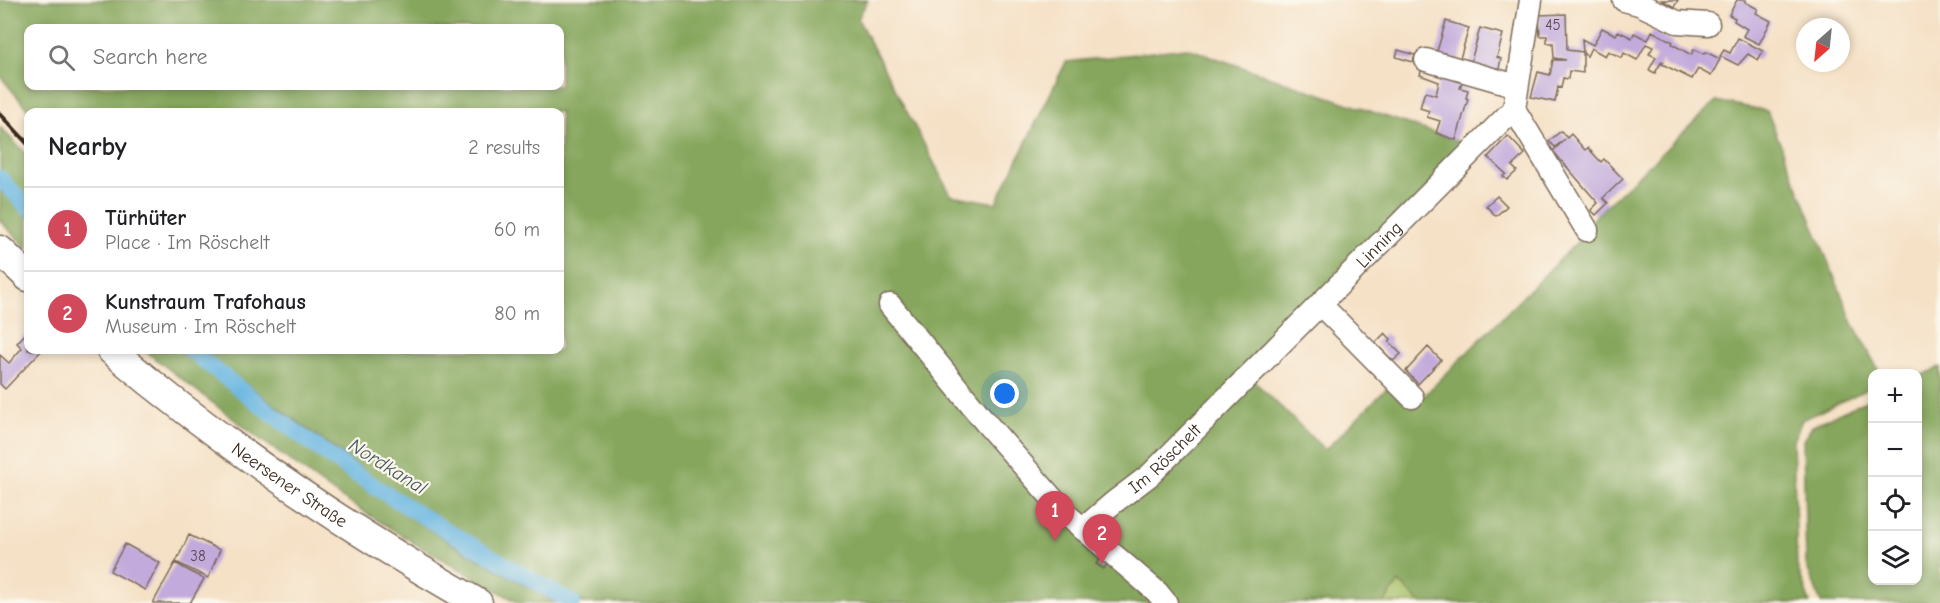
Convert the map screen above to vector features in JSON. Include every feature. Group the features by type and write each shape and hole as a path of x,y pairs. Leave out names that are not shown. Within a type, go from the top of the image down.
{"main road":[{"path":"0,250 24,273"},
{"name":"Neersener Straße","path":"116,354 191,414 285,484 369,539 478,603"}],"street":[{"path":"1624,0 1639,4 1677,22 1708,24"},
{"path":"1527,7 1514,109 1587,230"},
{"path":"1426,60 1517,86"},
{"name":"Linning","path":"1243,381 1514,109"},
{"path":"1320,304 1413,397"},
{"path":"890,305 986,423 1067,515 1157,592 1166,603"},
{"name":"Im Röschelt","path":"1083,529 1150,475 1243,381"}],"green space":[{"path":"0,0 868,0 858,19 951,195 996,203 1066,62 1187,48 1469,145 1254,381 1325,450 1392,383 1415,405 1584,235 1580,231 1716,101 1767,111 1853,323 1878,369 1868,369 1868,389 1802,420 1793,441 1797,566 1810,603 1421,603 1399,582 1384,603 585,603 380,482 204,354 564,354 564,108 27,108 0,76"},
{"path":"0,127 24,152 24,195 0,170"},
{"path":"0,170 24,195 24,214 0,189"},
{"path":"0,189 24,214 24,245 0,221"},
{"path":"149,354 183,354 288,433 391,505 463,550 557,603 519,603 419,546 337,495"},
{"path":"183,354 204,354 380,482 585,603 557,603 462,550 391,505 288,433"},
{"path":"1940,367 1940,603 1821,603 1806,564 1803,440 1812,426 1868,400 1868,585 1922,585 1922,375"},
{"path":"1399,582 1421,603 1384,603"}],"building":[{"path":"1662,0 1678,0 1674,7"},
{"path":"1737,0 1746,0 1745,2 1758,9 1756,13 1771,21 1759,44 1743,36 1747,29 1729,15"},
{"path":"1566,14 1567,50 1583,52 1583,73 1569,71 1568,79 1563,78 1561,88 1558,87 1555,102 1531,97 1538,72 1550,75 1553,60 1566,60 1554,58 1553,43 1547,43 1547,36 1540,36 1539,15"},
{"path":"1446,21 1469,28 1458,65 1435,58"},
{"path":"1480,28 1503,34 1497,57 1501,59 1498,73 1470,65"},
{"path":"1602,28 1616,35 1618,31 1632,38 1634,33 1648,40 1652,31 1691,55 1694,49 1720,59 1711,76 1698,69 1692,79 1662,64 1664,62 1662,61 1655,73 1649,70 1656,57 1649,54 1653,47 1646,44 1637,60 1624,53 1622,58 1608,51 1605,56 1591,48 1587,56 1583,53 1582,39 1593,45"},
{"path":"1738,38 1763,51 1758,60 1748,54 1738,65 1720,56 1724,50 1730,53"},
{"path":"1398,50 1415,55 1413,62 1396,57"},
{"path":"1422,67 1463,79 1460,88 1468,90 1466,98 1468,99 1456,140 1436,133 1440,121 1427,117 1429,111 1420,108 1426,92 1436,95 1439,82 1420,75"},
{"path":"1561,131 1567,138 1571,134 1585,150 1588,148 1601,162 1604,159 1623,179 1603,198 1608,203 1596,215 1591,210 1598,203 1553,151 1565,139 1555,147 1549,141"},
{"path":"1508,136 1525,154 1512,166 1517,171 1507,180 1503,176 1506,174 1488,157"},
{"path":"1497,196 1507,206 1496,216 1486,206"},
{"path":"1385,333 1391,339 1389,342 1401,354 1393,361 1375,343"},
{"path":"24,335 24,354 38,354 5,389 0,384 0,355 9,363 22,348 17,343"},
{"path":"1428,347 1441,360 1418,384 1406,371"},
{"path":"189,535 220,550 208,578 176,562"},
{"path":"125,544 160,563 145,590 110,571"},
{"path":"1100,559 1107,564 1104,569 1096,564"},
{"path":"175,563 204,579 190,603 153,603"}],"waterway":[{"name":"Nordkanal","path":"0,178 24,204"},
{"name":"Nordkanal","path":"195,354 354,473 435,524 573,603"}],"railway":[{"path":"0,114 24,140"}],"place":[{"name":"Türhüter","path":"1055,541"},
{"name":"Kunstraum Trafohaus","path":"1102,564"}]}
